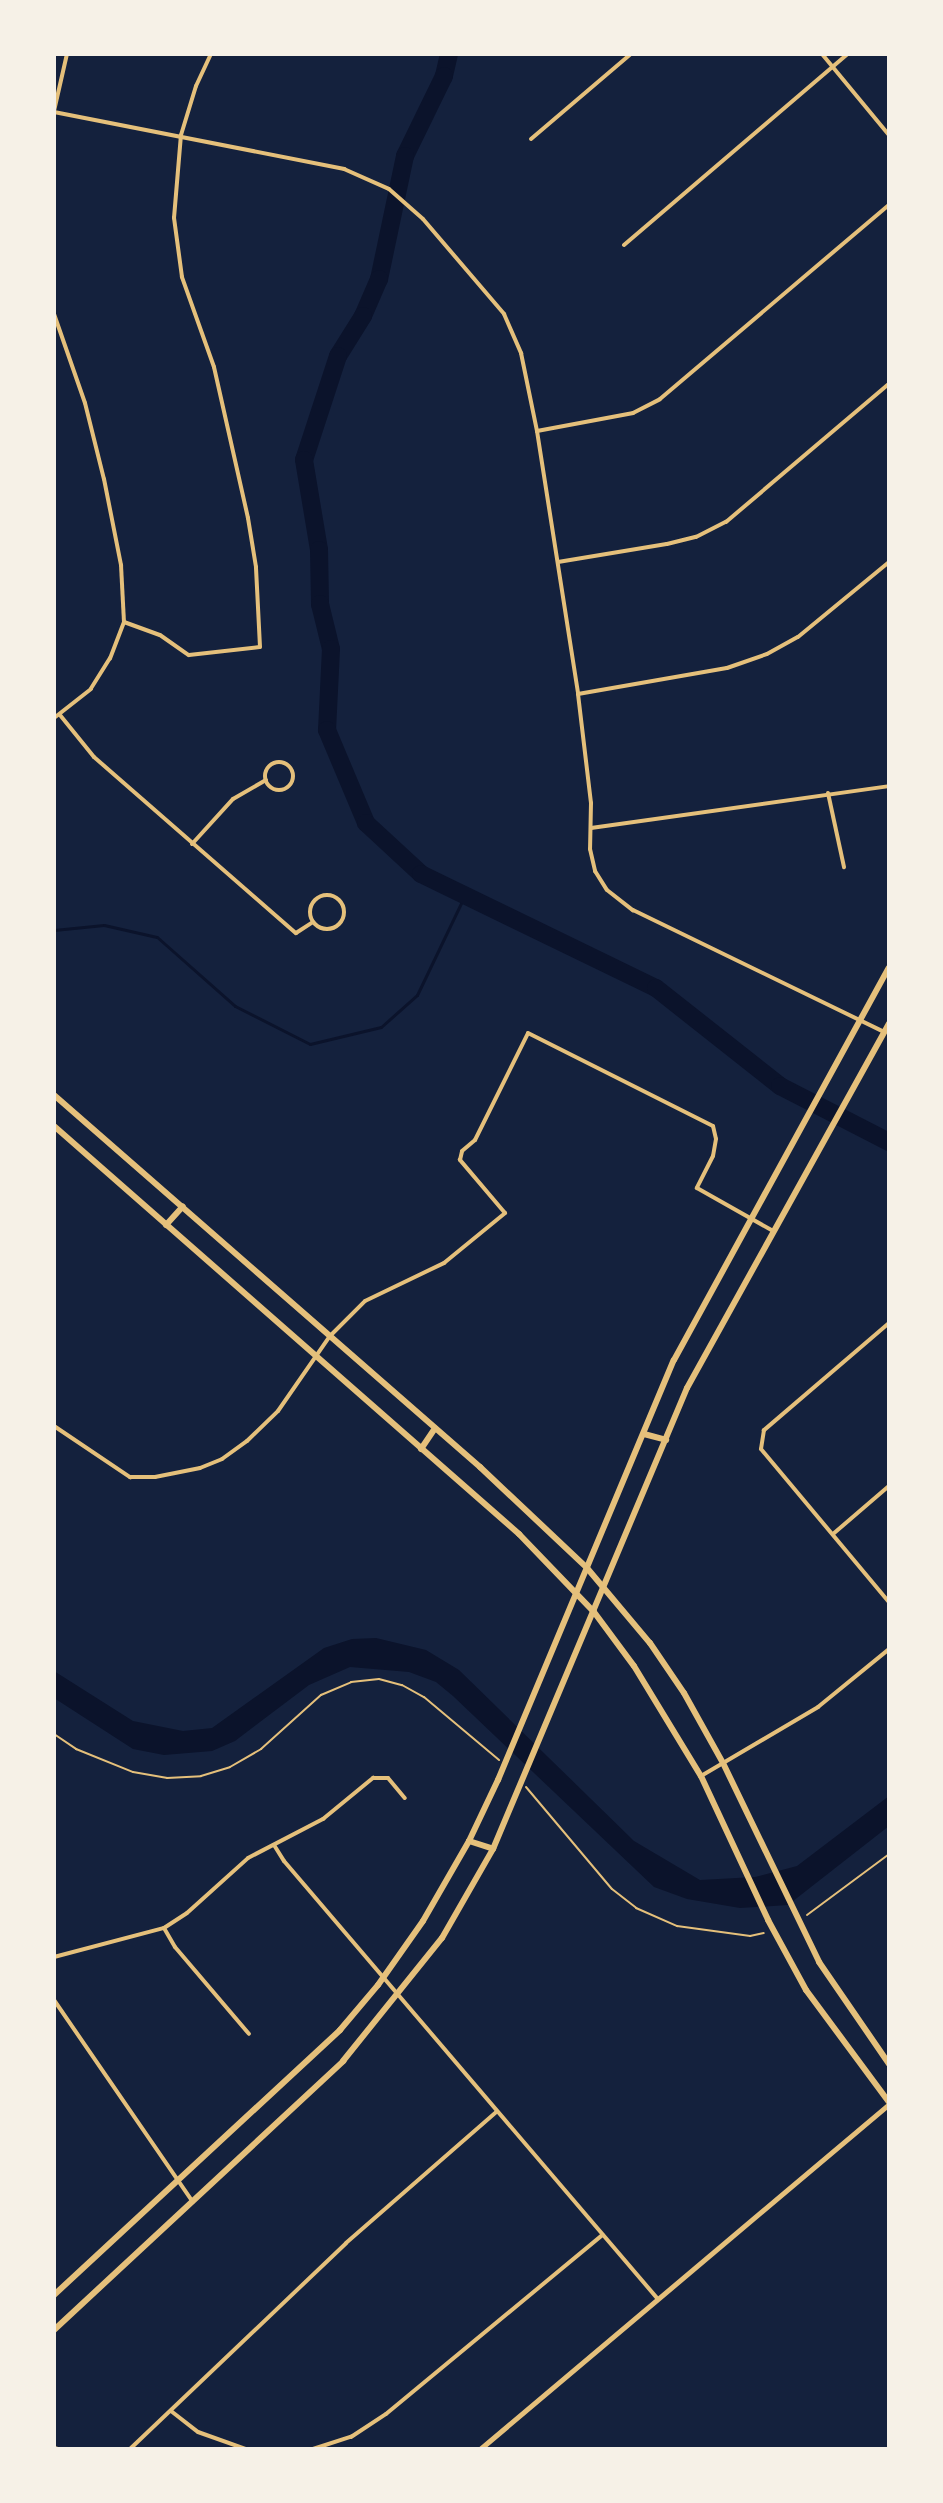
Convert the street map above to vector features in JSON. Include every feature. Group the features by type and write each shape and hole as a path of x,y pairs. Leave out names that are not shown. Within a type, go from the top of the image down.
{"main road":[{"path":"54,2295 340,2030 423,1921 469,1841 498,1780 693,1322 889,968"},
{"path":"54,2330 343,2061 442,1938 493,1849 714,1334 889,1023"},
{"path":"54,1095 435,1428 587,1568 650,1643 681,1688 723,1763 792,1910 836,1989 889,2064"},
{"path":"54,1126 519,1534 594,1612 634,1666 701,1776 768,1920 806,1990 889,2103"},
{"path":"166,1225 183,1206"},
{"path":"421,1449 435,1428"},
{"path":"644,1434 666,1440"},
{"path":"469,1841 493,1849"}],"street":[{"path":"67,54 54,112 181,135 362,175 400,196 423,219 513,328 527,378 578,694 591,828 590,849 595,871 617,900 884,1032"},
{"path":"124,622 160,635 189,655 260,647 256,567 248,518 214,367 182,277 174,218 181,135 196,86 211,54"},
{"path":"531,139 631,54"},
{"path":"822,54 889,135"},
{"path":"624,245 848,54"},
{"path":"537,431 633,413 660,399 889,205"},
{"path":"54,314 85,403 104,479 121,565 124,622 110,658 91,689 54,718"},
{"path":"558,562 681,541 726,522 889,384"},
{"path":"578,694 727,668 767,654 798,637 889,562"},
{"path":"60,715 94,757 296,933 313,922"},
{"path":"276,763 287,765 293,775 285,789 274,789 266,780 267,769 276,763"},
{"path":"192,844 233,799 266,780"},
{"path":"591,828 889,786"},
{"path":"828,793 844,867"},
{"path":"319,898 335,898 343,906 341,922 333,928 322,928 313,922 312,906 319,898"},
{"path":"54,1426 130,1477 155,1477 200,1468 222,1459 247,1441 278,1411 330,1336 365,1301 444,1263 505,1213 460,1160 462,1151 475,1140 528,1033 713,1126 716,1139 713,1156 697,1188 773,1231"},
{"path":"889,1323 764,1430 761,1449 889,1602"},
{"path":"833,1534 889,1486"},
{"path":"701,1776 818,1707 889,1649"},
{"path":"54,1957 164,1928 187,1913 248,1858 323,1819 373,1778 388,1778 405,1798"},
{"path":"274,1845 496,2112 657,2298"},
{"path":"164,1928 175,1947 249,2034"},
{"path":"54,2000 193,2202"},
{"path":"480,2449 889,2103"},
{"path":"130,2449 346,2243 496,2112"},
{"path":"313,2449 351,2437 386,2414 602,2235"},
{"path":"170,2410 198,2432 246,2449"}],"path":[{"path":"54,1734 76,1749 133,1772 167,1778 201,1776 230,1767 261,1749 321,1695 351,1682 379,1679 402,1685 424,1697 503,1763"},
{"path":"523,1784 612,1889 636,1908 677,1926 750,1936 767,1932"},
{"path":"803,1919 889,1854"}],"water":[{"path":"376,1638 426,1650 459,1670 634,1841 700,1880 755,1877 797,1866 889,1796 889,1826 788,1905 740,1908 687,1899 654,1887 453,1696 436,1682 409,1672 350,1667 309,1685 235,1741 212,1751 164,1755 133,1749 54,1698 54,1671 133,1721 183,1731 212,1728 324,1648 352,1639"}],"waterway":[{"path":"449,54 444,76 405,156 379,279 363,316 338,356 304,460 319,550 320,604 331,649 327,730 366,823 421,874 656,988 780,1086 889,1142"},
{"path":"54,930 104,925 157,937 235,1006 310,1044 381,1027 417,995 465,895"}]}
